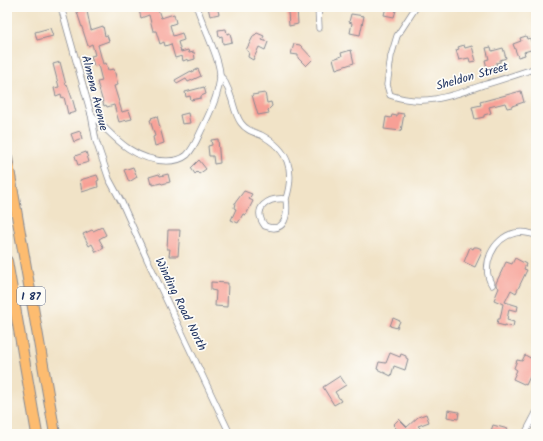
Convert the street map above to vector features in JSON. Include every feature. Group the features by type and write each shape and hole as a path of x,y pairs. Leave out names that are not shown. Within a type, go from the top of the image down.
{"highway":[{"name":"I 87","path":"7,158 55,434"},
{"name":"I 87","path":"7,261 37,434"}],"street":[{"name":"Almena Avenue","path":"61,7 92,114 96,141 111,183"},
{"path":"92,114 130,150 149,159 163,161 179,160 190,152 204,125 217,92 220,76 218,64 197,7"},
{"path":"318,7 319,28"},
{"name":"Sheldon Street","path":"416,7 396,36 391,56 387,85 390,95 416,101 448,97 536,68"},
{"path":"220,76 224,80 240,122 246,128 272,141 279,148 286,158 291,174 290,186 286,199 287,212 283,224 277,228 266,226 261,217 260,211 263,205 272,199 286,199"},
{"name":"Winding Road North","path":"111,183 122,203 230,434"},
{"path":"492,285 486,268 492,249 498,242 514,233 524,232 536,235"},
{"path":"525,434 536,413"}],"building":[{"path":"86,7 91,30 103,26 105,36 107,35 109,41 98,45 103,64 106,63 108,70 114,69 118,85 114,86 122,112 129,110 132,119 119,122 114,105 107,107 106,105 104,106 97,82 102,81 98,65 94,66 91,56 95,55 92,44 88,46 76,9"},
{"path":"149,7 157,7 161,18 174,14 176,23 170,25 173,36 182,33 184,40 178,42 181,52 188,50 189,53 194,52 195,59 183,61 182,56 175,58 171,44 165,46 164,42 160,44 156,31 153,31 149,15 141,18 139,10"},
{"path":"208,7 217,7 219,14 210,16"},
{"path":"282,7 297,7 298,24 289,26 288,12"},
{"path":"386,7 397,7 394,17 384,15"},
{"path":"351,14 364,16 360,35 350,33 352,23 349,22"},
{"path":"50,28 53,36 37,40 35,32"},
{"path":"226,29 227,34 230,33 232,42 223,44 222,36 219,37 218,30"},
{"path":"257,33 264,36 262,40 268,42 265,50 259,47 253,60 248,57 249,52 246,50 254,35"},
{"path":"526,36 527,39 530,38 534,49 524,52 525,55 518,57 513,44 521,41 520,38"},
{"path":"294,44 300,45 313,59 306,66 298,58 298,55 291,54"},
{"path":"464,45 465,48 472,46 476,61 470,62 469,58 459,60 456,50 459,49 458,47"},
{"path":"491,47 492,51 503,48 506,58 496,63 497,65 487,68 485,60 489,59 486,48"},
{"path":"351,50 354,63 336,69 333,59 342,56 341,53"},
{"path":"60,62 66,85 67,84 76,112 68,114 64,97 62,98 61,94 56,96 54,88 59,87 53,64"},
{"path":"198,69 201,76 188,82 186,79 177,84 175,80 191,71 192,72"},
{"path":"204,87 206,94 201,96 201,98 191,100 190,96 186,97 185,92"},
{"path":"521,91 524,102 507,108 505,103 489,107 491,113 484,115 484,117 475,119 472,107 481,105 480,102"},
{"path":"265,93 267,103 271,102 272,106 268,110 269,113 258,115 252,95"},
{"path":"188,113 190,123 182,124 180,115"},
{"path":"397,113 404,114 401,131 384,129 386,117 391,118 392,115 397,116"},
{"path":"157,116 164,143 155,146 153,137 155,136 150,120 152,119 151,118"},
{"path":"80,131 82,139 74,142 71,134"},
{"path":"218,139 220,163 214,164 213,156 209,156 208,146 212,145 211,140"},
{"path":"86,152 89,162 78,165 75,156"},
{"path":"199,160 206,169 199,174 197,172 195,174 191,168"},
{"path":"133,167 137,177 129,182 124,170"},
{"path":"159,174 160,176 168,174 170,182 153,185 153,183 151,184 149,177"},
{"path":"97,175 99,180 97,181 98,187 82,192 80,180"},
{"path":"244,191 252,194 249,199 253,201 246,215 243,214 238,223 231,220 236,209 234,208 235,203"},
{"path":"102,227 106,235 99,239 104,248 96,252 92,244 89,246 83,234"},
{"path":"168,230 180,230 178,256 169,256 170,249 167,249"},
{"path":"470,247 473,249 474,247 477,247 482,249 475,267 464,262"},
{"path":"515,258 526,264 524,269 527,270 516,293 511,290 505,302 518,306 517,311 509,309 507,320 514,322 513,327 497,324 498,319 500,319 503,304 494,300 499,288 496,286 496,283 506,262 512,264"},
{"path":"211,282 228,283 227,307 215,306 216,291 211,290"},
{"path":"393,318 400,321 397,328 390,326"},
{"path":"390,353 400,357 401,354 406,356 408,359 405,370 394,366 391,376 377,369 379,362 386,363"},
{"path":"525,355 536,361 526,385 513,379 517,370 514,368 517,360 522,361"},
{"path":"340,376 346,385 335,392 341,401 334,405 323,387"},
{"path":"448,410 459,412 458,419 447,417"},
{"path":"426,414 429,422 418,426 421,429 415,434 402,434 393,425 399,419 407,427 418,417"},
{"path":"493,425 508,429 506,434 490,434"}]}
